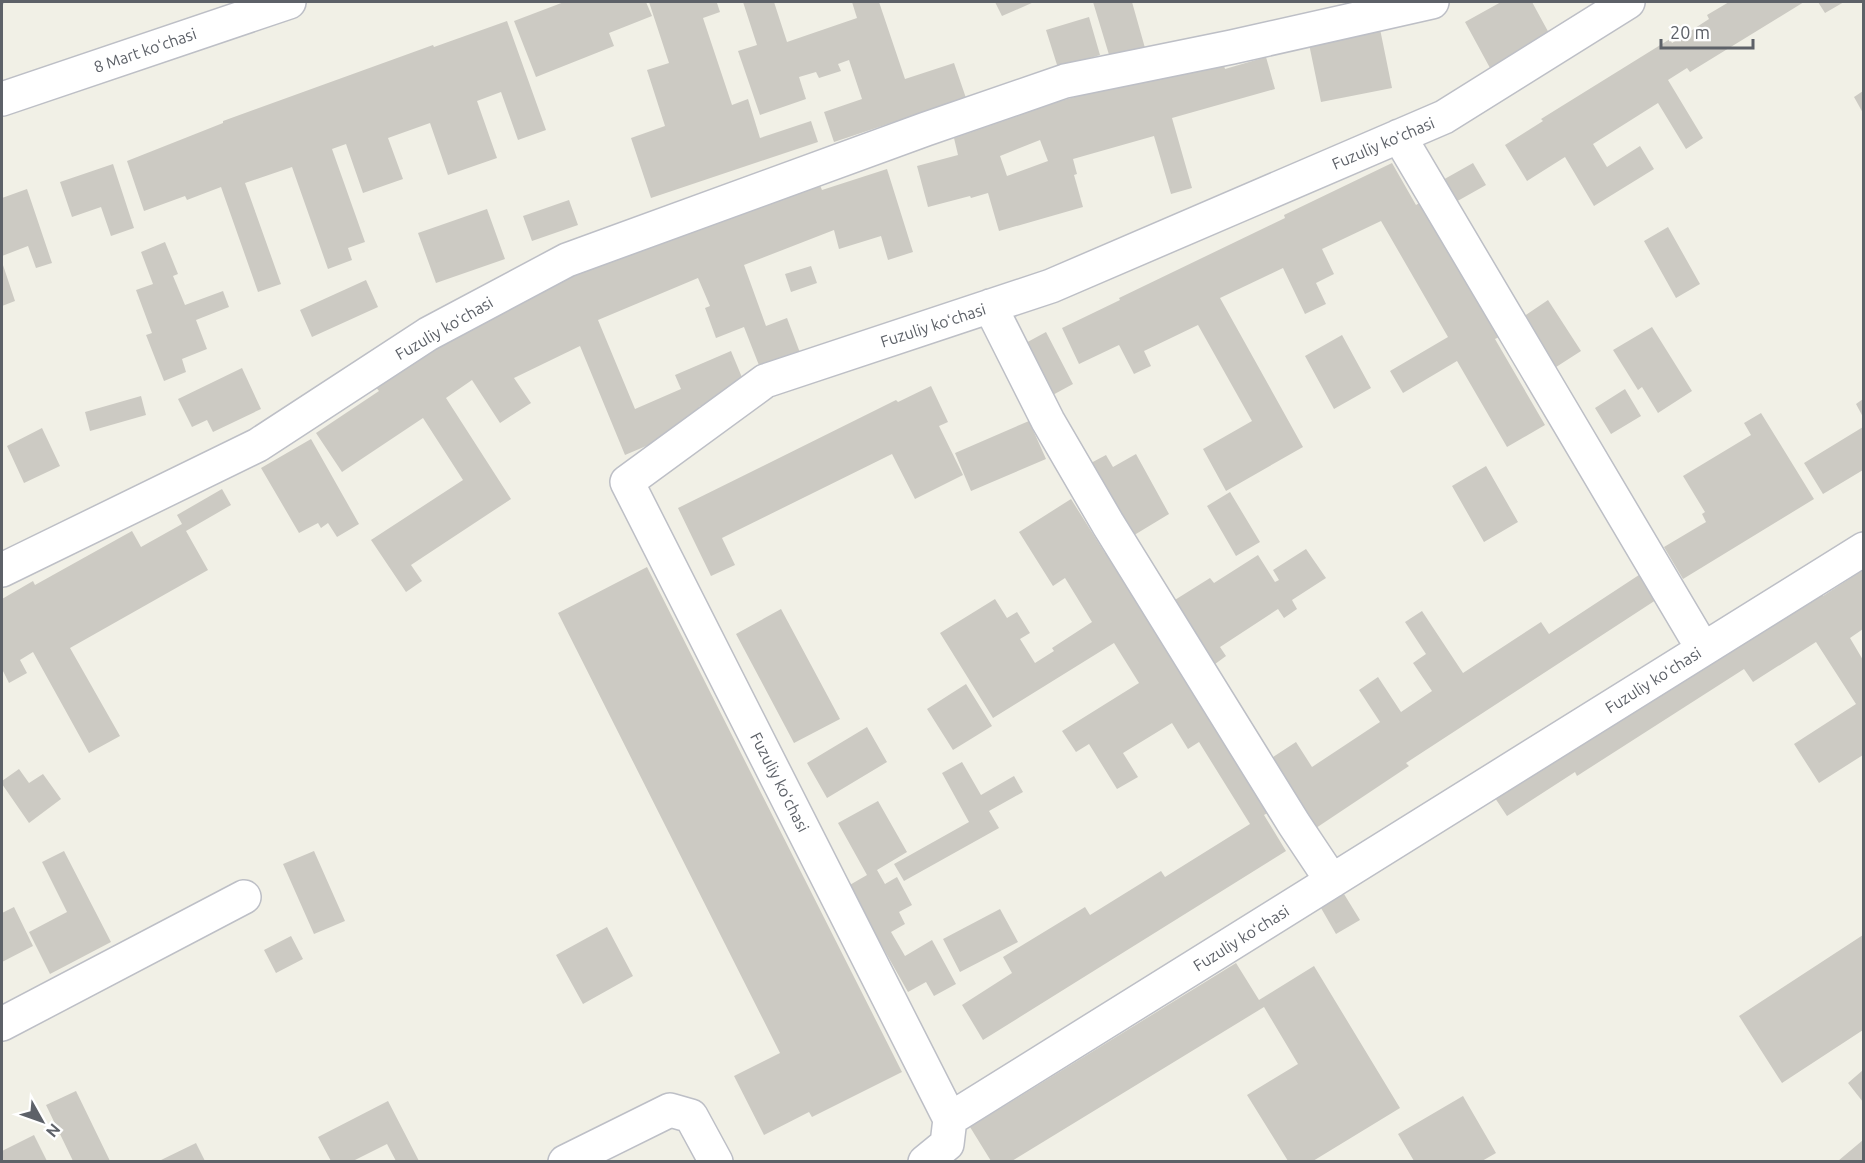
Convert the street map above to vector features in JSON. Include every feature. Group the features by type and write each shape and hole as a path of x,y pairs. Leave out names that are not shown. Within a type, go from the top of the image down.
{"street":[{"name":"8 Mart koʻchasi","path":"2,99 289,2"},
{"name":"Fuzuliy koʻchasi","path":"2,570 258,445 428,334 567,260 926,129 1065,81 1232,47 1432,2"},
{"name":"Fuzuliy koʻchasi","path":"1628,2 1444,117 1051,286 765,381 627,482 950,1119 1863,549"},
{"path":"1399,136 1703,649"},
{"path":"990,306 1048,421 1108,524 1294,824 1332,881"},
{"path":"2,1024 244,897"},
{"path":"565,1161 670,1110 691,1116 716,1161"},
{"path":"926,1161 947,1144 950,1119"}],"building":[{"path":"564,2 646,2 652,16 609,33 614,46 536,77 514,21"},
{"path":"649,2 721,2 717,3 720,12 703,18 732,105 748,99 760,138 811,121 818,142 651,198 631,138 665,126 647,70 669,63"},
{"path":"743,2 774,2 787,42 857,18 852,2 879,2 905,79 954,63 966,98 834,142 824,112 862,99 849,60 838,64 841,71 819,78 816,72 799,77 806,99 760,115 738,51 757,45"},
{"path":"995,2 1034,2 1002,16"},
{"path":"1093,2 1132,2 1145,48 1110,58"},
{"path":"1501,2 1532,2 1556,46 1496,79 1465,22"},
{"path":"1729,2 1804,2 1690,72 1687,68 1668,80 1703,138 1686,149 1658,103 1593,144 1607,167 1640,146 1654,169 1594,206 1565,157 1527,181 1505,145 1543,121 1541,119 1670,39 1672,43 1709,19 1707,15"},
{"path":"1818,2 1844,2 1825,13"},
{"path":"1089,17 1100,55 1058,68 1046,30"},
{"path":"507,21 546,130 518,140 501,92 477,101 497,158 448,175 430,123 388,138 403,179 363,193 346,144 332,149 365,242 348,248 352,260 328,269 292,167 245,183 281,284 258,292 221,187 187,200 185,196 144,211 127,161 223,123 223,121 433,45 434,47"},
{"path":"1380,29 1392,88 1321,102 1309,44"},
{"path":"1221,55 1225,69 1266,57 1275,89 1172,118 1192,188 1171,194 1154,136 1073,159 1077,174 1074,175 1083,207 999,231 988,193 928,207 917,166 958,155 954,138 1057,102","holes":["1040,140 1048,161 1007,176 1000,156"]},
{"path":"1863,91 1863,113 1854,97"},
{"path":"1392,163 1416,205 1421,202 1499,337 1495,339 1545,425 1507,447 1457,361 1403,393 1390,371 1448,337 1381,221 1322,249 1334,274 1316,283 1326,304 1305,314 1283,268 1220,298 1303,447 1226,491 1203,449 1252,421 1198,325 1144,351 1151,366 1134,374 1119,345 1079,364 1062,328"},
{"path":"1473,163 1486,185 1454,203 1441,181"},
{"path":"113,164 134,228 111,236 101,207 72,217 60,182"},
{"path":"887,169 913,252 888,260 881,236 839,249 834,230 744,265 766,326 787,318 802,358 762,373 744,327 716,338 705,308 710,306 698,278 598,320 635,409 681,389 675,375 731,351 746,387 699,407 705,421 625,455 580,346 514,378 531,403 500,423 472,380 446,398 511,499 411,565 422,581 406,592 371,540 463,480 423,418 342,472 316,433 379,391 374,385 475,318 554,283 819,183 822,190"},
{"path":"27,189 52,263 36,268 28,246 2,256 2,198"},
{"path":"569,200 578,225 532,241 523,216"},
{"path":"487,209 505,259 436,283 418,233"},
{"path":"1668,227 1700,284 1676,298 1644,241"},
{"path":"165,242 178,274 173,276 185,305 223,291 229,307 196,320 207,349 182,359 186,372 164,381 146,335 152,333 136,290 153,284 141,252"},
{"path":"2,262 15,301 2,306"},
{"path":"811,266 817,283 791,292 785,274"},
{"path":"366,280 378,307 312,337 300,310"},
{"path":"1548,300 1581,351 1553,369 1520,319"},
{"path":"1652,327 1692,391 1658,413 1642,387 1638,390 1613,350"},
{"path":"1046,332 1073,384 1049,397 1022,345"},
{"path":"1342,335 1371,388 1334,409 1305,356"},
{"path":"242,368 261,409 213,432 207,420 192,427 178,399"},
{"path":"931,386 948,422 939,426 963,475 915,499 892,454 722,538 735,565 711,576 678,508 896,400 898,402"},
{"path":"1625,389 1641,416 1611,434 1595,408"},
{"path":"141,396 146,415 90,431 85,412"},
{"path":"1863,399 1863,417 1856,404"},
{"path":"1761,413 1814,499 1683,579 1664,547 1706,522 1702,514 1705,512 1683,476 1751,435 1744,423"},
{"path":"1029,421 1046,459 971,491 955,453"},
{"path":"1863,427 1863,470 1823,494 1804,463"},
{"path":"42,428 60,466 24,483 7,446"},
{"path":"311,439 359,524 337,537 328,523 321,528 318,523 299,533 261,468"},
{"path":"1136,454 1169,514 1131,537 1089,464 1106,455 1113,467"},
{"path":"1486,466 1518,522 1484,542 1452,486"},
{"path":"222,489 231,505 186,531 208,570 70,648 120,736 89,753 33,652 20,660 27,673 9,683 2,669 2,599 33,581 35,585 132,531 141,547 182,524 177,515"},
{"path":"1230,492 1260,542 1236,556 1207,506"},
{"path":"1071,499 1105,553 1114,547 1271,811 1264,815 1286,851 983,1040 962,1005 1012,973 1003,957 1085,907 1090,915 1161,871 1165,877 1250,824 1199,742 1188,749 1172,723 1123,753 1138,777 1117,789 1089,744 1076,752 1062,731 1139,683 1114,643 993,718 940,633 995,599 1007,618 1017,612 1030,633 1020,639 1035,663 1054,651 1052,648 1092,622 1065,578 1053,586 1019,532"},
{"path":"1306,549 1326,578 1292,600 1297,609 1284,618 1278,609 1220,647 1226,656 1211,667 1170,603 1210,578 1214,583 1258,555 1275,582 1279,580 1273,570"},
{"path":"647,567 902,1072 812,1117 809,1112 764,1135 734,1076 780,1053 558,613"},
{"path":"1863,570 1863,629 1850,638 1863,660 1863,755 1819,783 1794,744 1856,704 1816,642 1753,682 1744,669 1577,776 1575,772 1507,816 1495,798 1730,648 1732,651"},
{"path":"1642,573 1659,598 1406,763 1409,766 1313,830 1264,763 1296,742 1312,767 1380,722 1359,690 1378,677 1401,712 1432,691 1413,663 1426,654 1405,622 1422,611 1463,673 1541,622 1549,634"},
{"path":"781,609 840,719 794,743 736,634"},
{"path":"966,684 992,726 953,750 927,709"},
{"path":"867,727 887,762 827,798 807,763"},
{"path":"962,762 981,795 1014,776 1023,792 989,811 999,828 904,881 894,864 969,822 942,773"},
{"path":"19,769 29,783 43,774 61,799 29,823 2,784 2,781"},
{"path":"878,801 907,852 877,870 885,884 897,877 912,905 899,912 905,924 891,932 905,956 932,940 956,984 934,996 926,982 908,992 848,886 867,875 838,823"},
{"path":"64,851 111,942 50,974 29,932 67,912 42,862"},
{"path":"314,851 345,921 314,934 283,864"},
{"path":"1344,894 1360,920 1336,934 1321,908"},
{"path":"14,907 33,946 2,962 2,913"},
{"path":"1000,909 1018,942 960,972 943,939"},
{"path":"607,927 633,976 583,1004 556,955"},
{"path":"1863,935 1863,1030 1782,1083 1739,1016"},
{"path":"291,936 303,959 276,973 264,950"},
{"path":"1236,963 1259,1000 1314,966 1400,1108 1313,1161 1288,1161 1247,1095 1298,1064 1264,1007 1012,1161 991,1161 970,1127"},
{"path":"1863,1070 1863,1102 1848,1083"},
{"path":"76,1091 110,1161 73,1161 46,1105"},
{"path":"1463,1096 1496,1153 1482,1161 1414,1161 1398,1134"},
{"path":"388,1101 419,1161 396,1161 387,1144 353,1161 331,1161 318,1137"},
{"path":"34,1135 47,1161 2,1161 2,1151"},
{"path":"1863,1140 1863,1161 1838,1161"},
{"path":"196,1143 205,1161 159,1161"}]}
